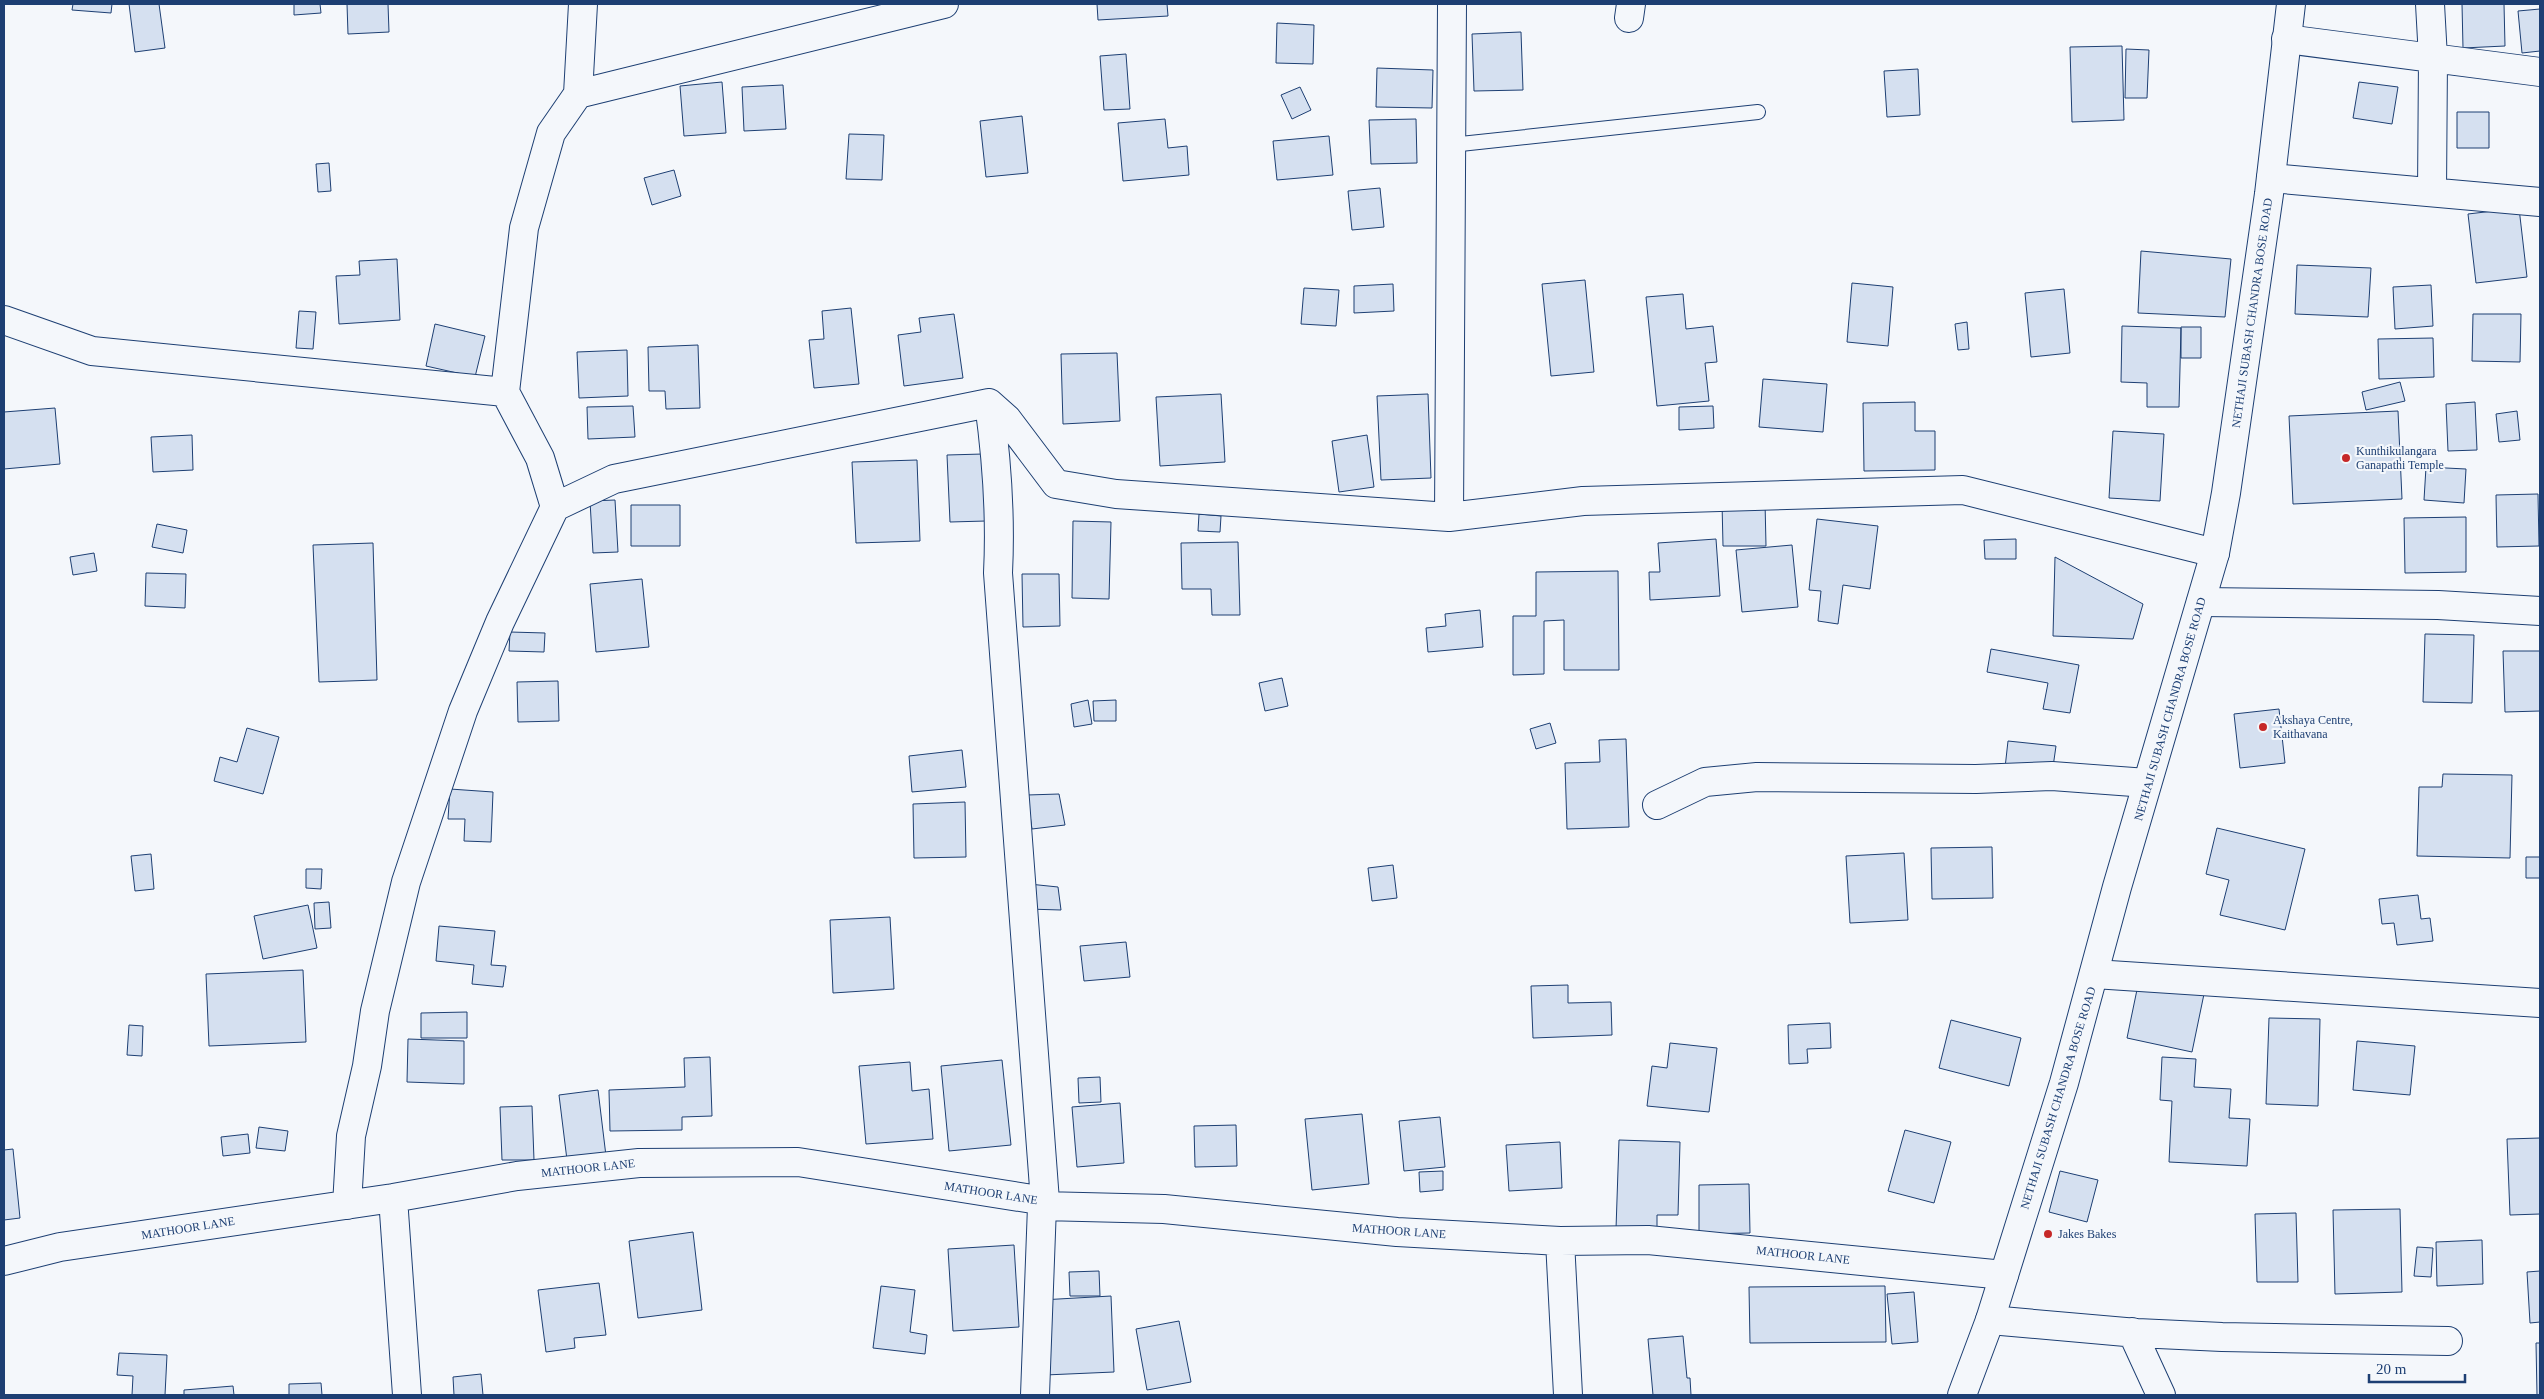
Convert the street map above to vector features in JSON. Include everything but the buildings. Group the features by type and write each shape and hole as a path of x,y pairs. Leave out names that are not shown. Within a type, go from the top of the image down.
{"street":[{"path":"555,507 540,458 505,392 524,228 551,133 578,94 582,4"},
{"path":"578,94 944,4"},
{"path":"1449,517 1452,4"},
{"name":"NETHAJI SUBASH CHANDRA BOSE ROAD","path":"1962,1395 1990,1320 2064,1083 2215,553 2226,493 2271,178 2291,4"},
{"path":"2430,4 2433,58 2432,192"},
{"path":"2286,39 2540,72"},
{"path":"2271,178 2540,202"},
{"path":"4,320 92,351 505,392"},
{"path":"989,403 1007,419 1056,484 1116,494 1449,517 1583,501 1962,490 2215,553"},
{"path":"347,1204 351,1136 367,1066 375,1011 406,882 463,710 500,622 555,507 614,478 989,403"},
{"path":"989,403 998,477 1000,521 998,573 1044,1204 1035,1395"},
{"path":"2201,602 2438,605 2540,611"},
{"path":"1657,805 1705,782 1757,777 1976,779 2052,776 2148,783"},
{"path":"2094,974 2540,1003"},
{"name":"MATHOOR LANE","path":"4,1261 60,1247 392,1198 517,1176 640,1163 798,1162 1044,1204 1164,1210 1396,1232 1560,1241 1648,1240 2004,1275"},
{"path":"392,1198 407,1395"},
{"path":"1560,1241 1568,1395"},
{"path":"1990,1320 2132,1332 2222,1337 2448,1341"},
{"path":"2132,1332 2161,1395"}],"lane":[{"path":"1451,145 1758,112"}],"place":[{"name":"Kunthikulangara Ganapathi Temple","path":"2346,458"},
{"name":"Akshaya Centre, Kaithavana","path":"2263,727"},
{"name":"Jakes Bakes","path":"2048,1234"}]}
